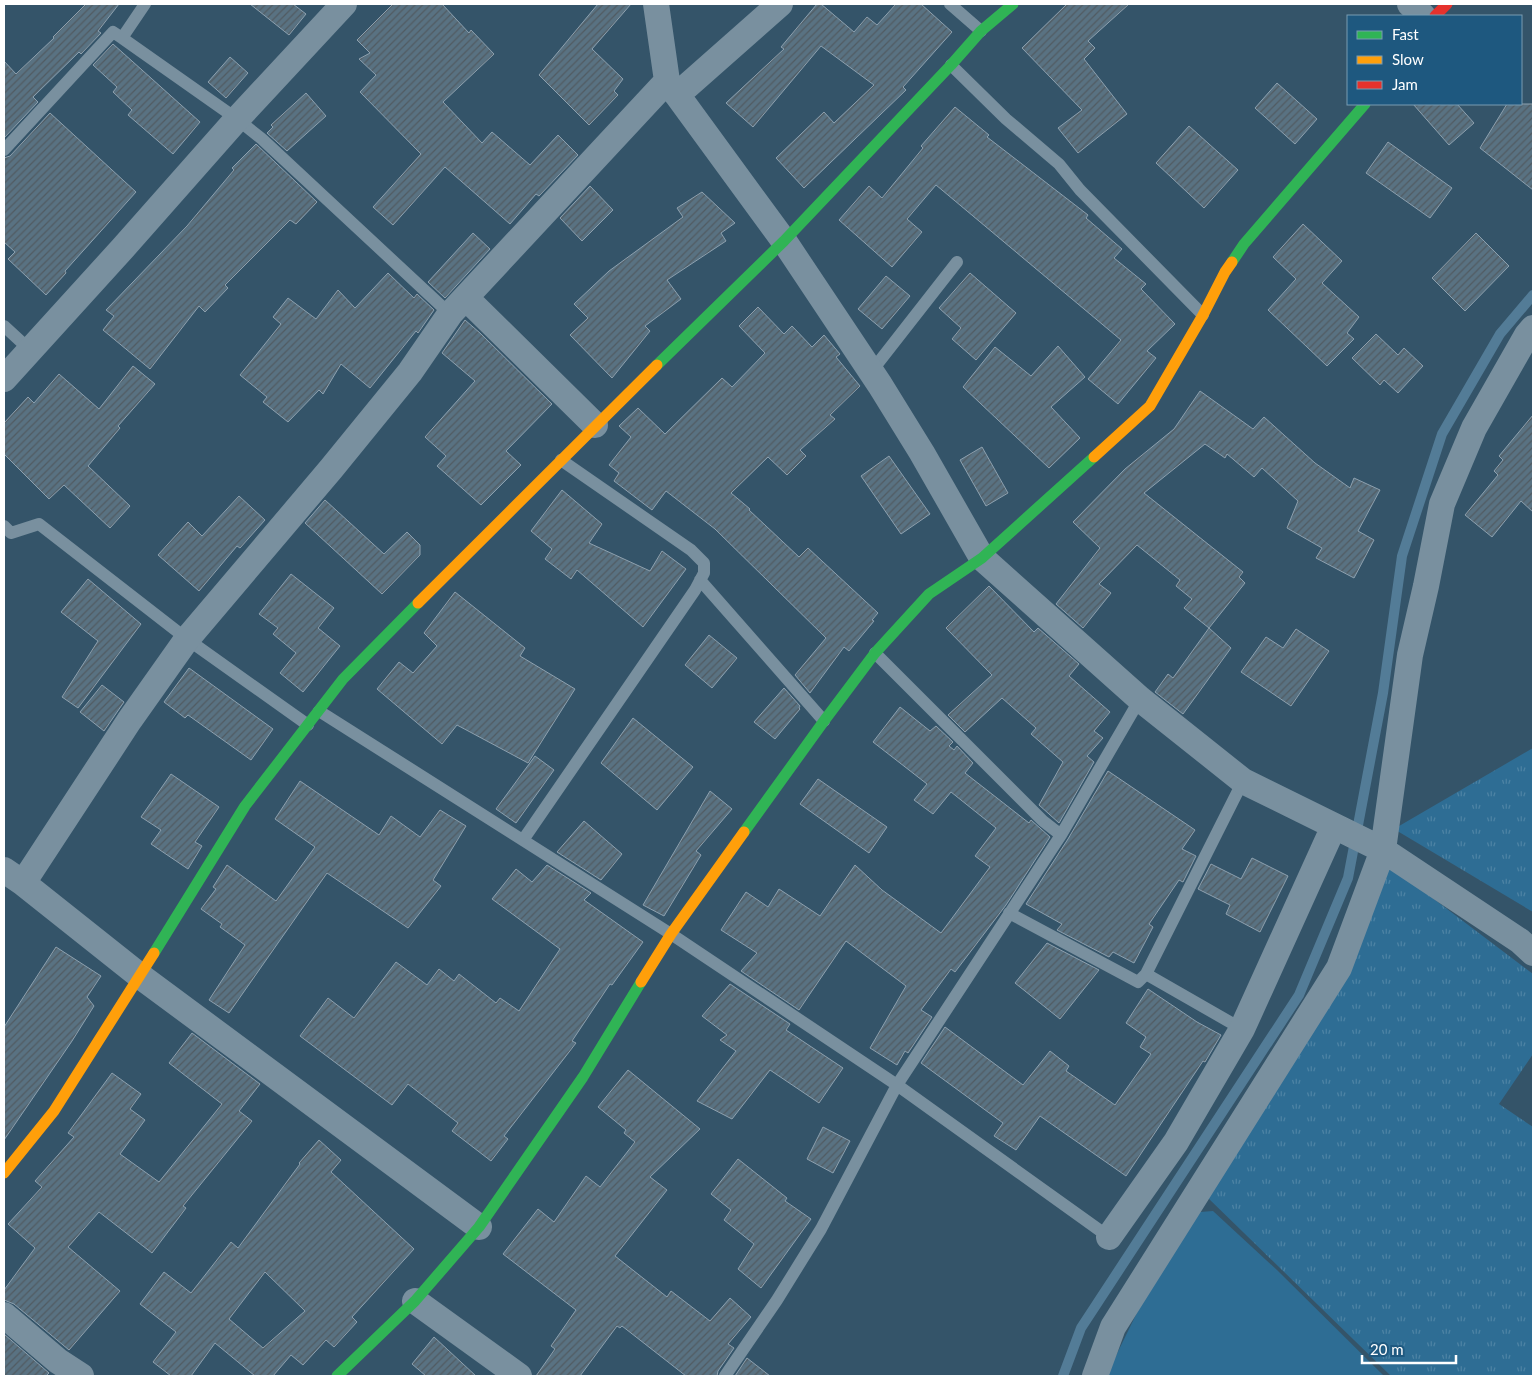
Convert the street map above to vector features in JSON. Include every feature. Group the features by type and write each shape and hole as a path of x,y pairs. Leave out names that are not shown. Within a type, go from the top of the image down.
{"street":[{"path":"4,379 237,119 344,4"},
{"path":"656,4 672,88 784,241 871,372 922,453 982,558 1140,699 1243,781 1383,850 1520,941 1533,952"},
{"path":"479,1227 140,976 14,876 187,639 331,469 410,372 458,306 672,88 780,4"},
{"path":"4,1173 54,1111 245,806 343,680 596,425 784,241 981,31 1013,4"},
{"path":"1410,4 1422,15"},
{"path":"1436,15 1447,4"},
{"path":"336,1376 415,1301 479,1227 583,1077 671,934 875,653 929,594 982,558 1150,406 1203,315 1225,272 1244,244 1364,105"},
{"path":"458,306 596,425"},
{"path":"1095,1376 1114,1326 1339,968 1383,850 1410,654 1442,504 1474,428 1533,328"},
{"path":"1109,1238 1176,1142 1242,1030 1334,826"},
{"path":"415,1301 519,1376"},
{"path":"4,1315 58,1361 81,1376"}],"lane":[{"path":"122,38 145,4"},
{"path":"950,4 981,31"},
{"path":"4,150 113,32 237,119 458,306"},
{"path":"951,65 1006,119 1059,164 1080,190 1203,315"},
{"path":"871,372 957,262"},
{"path":"4,326 30,350"},
{"path":"523,840 695,590 704,573 704,562 691,550 561,460"},
{"path":"4,526 11,533 39,524 187,639 308,725"},
{"path":"700,580 824,721"},
{"path":"875,653 1060,835"},
{"path":"725,1376 777,1300 821,1229 897,1085 1060,835 1140,699"},
{"path":"319,711 671,934 897,1085 1109,1238"},
{"path":"1010,913 1138,982 1146,974 1243,781"},
{"path":"1146,974 1242,1030"}],"green space":[{"path":"1533,748 1533,912 1394,829"},
{"path":"1389,865 1533,974 1533,1054 1499,1104 1533,1127 1533,1376 1391,1376 1206,1196"},
{"path":"1213,1211 1277,1270 1384,1376 1106,1376 1153,1280 1200,1212"}],"building":[{"path":"86,4 119,4 98,31 101,33 81,54 79,52 33,97 38,102 4,138 4,61 16,74"},
{"path":"250,4 293,4 306,14 289,35"},
{"path":"393,4 442,4 469,33 471,30 494,54 443,102 482,143 492,132 530,165 558,135 578,155 539,196 536,194 510,224 445,167 393,225 373,207 421,154 360,92 376,75 359,59 370,53 357,40"},
{"path":"598,4 631,4 592,49 623,79 614,91 618,95 589,125 539,75"},
{"path":"817,4 821,4 854,32 867,17 877,25 896,4 921,4 952,32 903,87 906,90 804,188 776,158 824,112 834,123 874,85 821,46 753,127 726,103 784,49 781,47"},
{"path":"1067,4 1129,4 1088,41 1095,48 1084,59 1127,114 1078,153 1058,128 1082,110 1022,48"},
{"path":"113,44 200,122 173,154 128,115 132,110 113,92 117,87 93,65"},
{"path":"230,57 248,73 226,98 208,82"},
{"path":"1277,83 1317,119 1295,144 1255,108"},
{"path":"306,93 326,116 287,151 267,133 273,127 271,125"},
{"path":"1533,104 1533,190 1480,148 1506,105"},
{"path":"1414,105 1458,105 1474,123 1449,145"},
{"path":"955,107 989,135 987,137 1088,215 1086,218 1122,249 1114,258 1146,284 1141,289 1175,324 1147,351 1156,358 1118,404 1088,379 1121,340 936,185 907,219 922,232 892,267 839,220 869,186 882,198 923,148 921,146"},
{"path":"50,113 136,192 46,295 8,259 15,252 4,242 4,158 10,156"},
{"path":"1189,126 1238,170 1204,208 1156,163"},
{"path":"1388,142 1452,188 1430,218 1366,173"},
{"path":"256,144 317,202 296,224 290,220 225,285 228,288 205,312 199,306 150,369 103,330 114,316 106,310 187,226 234,170 232,168"},
{"path":"590,186 613,210 582,241 560,218"},
{"path":"702,192 735,223 721,233 726,241 667,280 681,299 645,326 650,331 612,378 570,335 588,318 574,304 609,271 683,217 677,208"},
{"path":"1303,224 1342,261 1322,283 1359,317 1347,333 1354,339 1327,366 1268,310 1296,279 1273,257"},
{"path":"473,233 490,249 445,298 428,282"},
{"path":"1476,233 1509,266 1465,311 1432,278"},
{"path":"388,273 414,298 417,294 434,310 418,333 416,331 370,388 341,364 323,394 319,390 288,422 263,402 267,397 240,375 281,324 273,317 288,298 316,319 338,290 355,308"},
{"path":"970,273 1016,313 976,360 952,339 961,328 939,308"},
{"path":"886,276 910,296 882,329 858,309"},
{"path":"758,307 784,334 792,326 812,347 824,335 840,354 836,357 860,386 830,415 835,419 800,450 806,456 787,475 768,457 731,493 799,557 808,548 878,613 872,620 874,621 849,651 844,647 810,693 795,675 826,638 715,529 666,491 652,510 614,481 619,473 609,465 631,437 619,426 638,408 665,434 722,378 732,387 765,353 739,326"},
{"path":"465,320 552,404 506,451 521,465 481,505 437,466 446,456 425,437 475,381 442,353"},
{"path":"1376,334 1398,355 1404,348 1423,366 1398,393 1384,380 1380,385 1352,358"},
{"path":"1058,346 1085,377 1051,407 1080,438 1049,468 963,387 995,347 1031,376"},
{"path":"133,366 155,384 118,426 120,428 88,466 130,506 110,528 64,485 49,499 4,454 4,423 28,397 34,403 59,374 99,409"},
{"path":"1200,391 1253,429 1264,417 1315,463 1350,488 1354,478 1380,490 1358,531 1374,540 1354,578 1316,558 1322,548 1287,528 1298,501 1262,468 1254,477 1227,454 1225,458 1205,444 1144,493 1243,572 1239,577 1245,583 1209,628 1184,608 1192,599 1176,586 1180,580 1137,545 1099,584 1111,593 1083,628 1056,604 1100,548 1073,522 1125,469 1174,429"},
{"path":"1533,415 1533,512 1521,501 1492,537 1465,515 1498,475 1494,471 1503,460 1499,456"},
{"path":"982,447 1008,493 986,506 960,460"},
{"path":"889,456 930,514 901,534 861,476"},
{"path":"562,490 602,524 589,543 650,571 662,551 686,569 643,627 577,570 571,579 545,559 552,549 531,531"},
{"path":"239,496 265,520 240,548 237,546 199,591 158,555 188,522 202,536"},
{"path":"325,500 384,554 407,532 420,545 420,555 382,594 305,523"},
{"path":"291,574 334,608 318,628 340,646 303,692 280,673 296,653 273,634 278,628 259,614"},
{"path":"88,579 141,624 78,708 62,697 98,641 61,612"},
{"path":"989,586 1034,632 1038,628 1079,664 1069,676 1110,712 1094,731 1103,738 1087,756 1094,762 1059,823 1039,805 1063,762 1031,734 1036,728 1002,698 965,732 948,715 992,675 946,628"},
{"path":"455,592 525,648 520,656 575,689 528,763 457,725 442,744 377,689 399,662 413,673 437,646 424,633"},
{"path":"1209,628 1231,648 1183,714 1155,692 1168,674 1173,678"},
{"path":"1296,629 1329,651 1291,706 1241,672 1266,637 1283,648"},
{"path":"709,635 737,658 712,688 685,665"},
{"path":"189,668 273,729 251,760 188,715 185,718 164,702"},
{"path":"102,685 124,702 104,731 80,712"},
{"path":"784,688 800,706 800,709 775,739 754,722"},
{"path":"900,707 930,731 936,726 953,742 949,746 954,750 957,746 973,763 965,773 1029,823 1031,820 1050,837 1006,905 955,972 951,969 921,1010 932,1017 908,1053 905,1051 897,1065 870,1048 906,986 846,941 799,1010 741,971 757,953 721,930 746,892 768,907 779,889 820,916 855,865 882,890 941,933 990,867 975,856 996,828 951,792 933,814 914,800 927,784 873,742"},
{"path":"633,718 693,767 657,810 601,763"},
{"path":"535,756 554,770 516,823 496,809"},
{"path":"1108,771 1195,830 1182,849 1196,856 1183,882 1179,880 1149,924 1153,927 1134,963 1113,952 1109,957 1057,930 1062,924 1026,904 1068,839"},
{"path":"171,774 219,807 195,842 202,846 188,869 151,844 161,830 141,817"},
{"path":"818,779 887,827 869,853 800,804"},
{"path":"300,781 379,835 391,816 420,837 440,810 466,826 433,880 441,886 408,928 327,873 229,1013 209,1000 245,945 220,927 222,924 201,909 216,889 213,887 227,865 276,901 315,847 275,819"},
{"path":"710,791 732,809 696,851 701,855 664,916 643,905"},
{"path":"584,821 622,854 601,880 557,852"},
{"path":"1252,858 1288,876 1260,932 1226,914 1230,905 1198,889 1211,864 1241,879"},
{"path":"547,865 591,893 584,900 643,942 612,985 610,984 572,1041 576,1043 504,1136 508,1139 491,1161 452,1131 458,1123 408,1084 392,1105 300,1036 328,998 354,1018 396,962 427,985 439,969 454,981 459,974 496,1003 500,998 519,1011 560,949 492,899 516,869 532,882"},
{"path":"1047,943 1099,970 1060,1019 1015,983"},
{"path":"56,947 101,976 87,997 94,1006 4,1140 4,1027"},
{"path":"730,984 790,1024 786,1030 843,1068 819,1103 770,1070 732,1119 697,1101 736,1051 720,1040 727,1035 702,1016"},
{"path":"1148,989 1197,1022 1221,1035 1205,1062 1203,1061 1126,1176 1040,1116 1016,1150 994,1136 1003,1123 921,1063 945,1027 1023,1085 1050,1051 1069,1066 1066,1071 1115,1105 1151,1054 1140,1047 1146,1037 1126,1023"},
{"path":"192,1033 260,1084 239,1111 252,1121 183,1206 186,1208 152,1253 99,1212 68,1247 120,1291 69,1350 14,1304 4,1300 4,1290 35,1248 8,1224 42,1187 35,1181 74,1137 68,1133 112,1073 141,1094 130,1109 145,1120 120,1154 159,1182 222,1104 169,1063"},
{"path":"628,1070 700,1129 650,1177 667,1190 615,1256 667,1297 671,1291 710,1321 730,1298 751,1317 728,1344 734,1348 718,1371 717,1376 686,1376 622,1326 620,1328 617,1326 580,1376 536,1376 555,1349 551,1346 576,1310 503,1254 538,1209 554,1222 586,1176 600,1187 635,1142 624,1133 626,1130 598,1107"},
{"path":"823,1127 850,1141 833,1173 807,1159"},
{"path":"319,1140 341,1160 331,1172 414,1249 352,1317 357,1322 334,1347 326,1340 303,1365 291,1355 273,1376 255,1376 215,1343 191,1376 171,1376 153,1362 176,1332 140,1304 164,1272 191,1293 231,1242 238,1248 299,1163","holes":["265,1272 305,1311 263,1348 229,1319"]},
{"path":"738,1159 787,1198 785,1201 811,1219 761,1288 738,1269 754,1244 724,1220 731,1210 711,1194"},
{"path":"4,1334 49,1373 46,1376 4,1376"},
{"path":"434,1337 476,1376 426,1376 412,1364"},
{"path":"747,1358 770,1376 735,1376"}],"waterway":[{"path":"1063,1376 1081,1328 1299,995 1348,878 1383,693 1402,556 1442,434 1500,334 1533,295"}],"traffic: fast":[{"path":"657,365 784,241 981,31 1013,4"},
{"path":"1232,262 1244,244 1364,105"},
{"path":"744,832 875,653 929,594 982,558 1094,457"},
{"path":"154,953 245,806 343,679 418,603"},
{"path":"337,1376 415,1301 479,1227 583,1077 641,982"}],"traffic: slow":[{"path":"1094,457 1150,406 1232,262"},
{"path":"418,603 657,365"},
{"path":"641,982 671,934 744,832"},
{"path":"4,1173 54,1111 154,953"}],"traffic: jam":[{"path":"1436,15 1447,4"}]}
